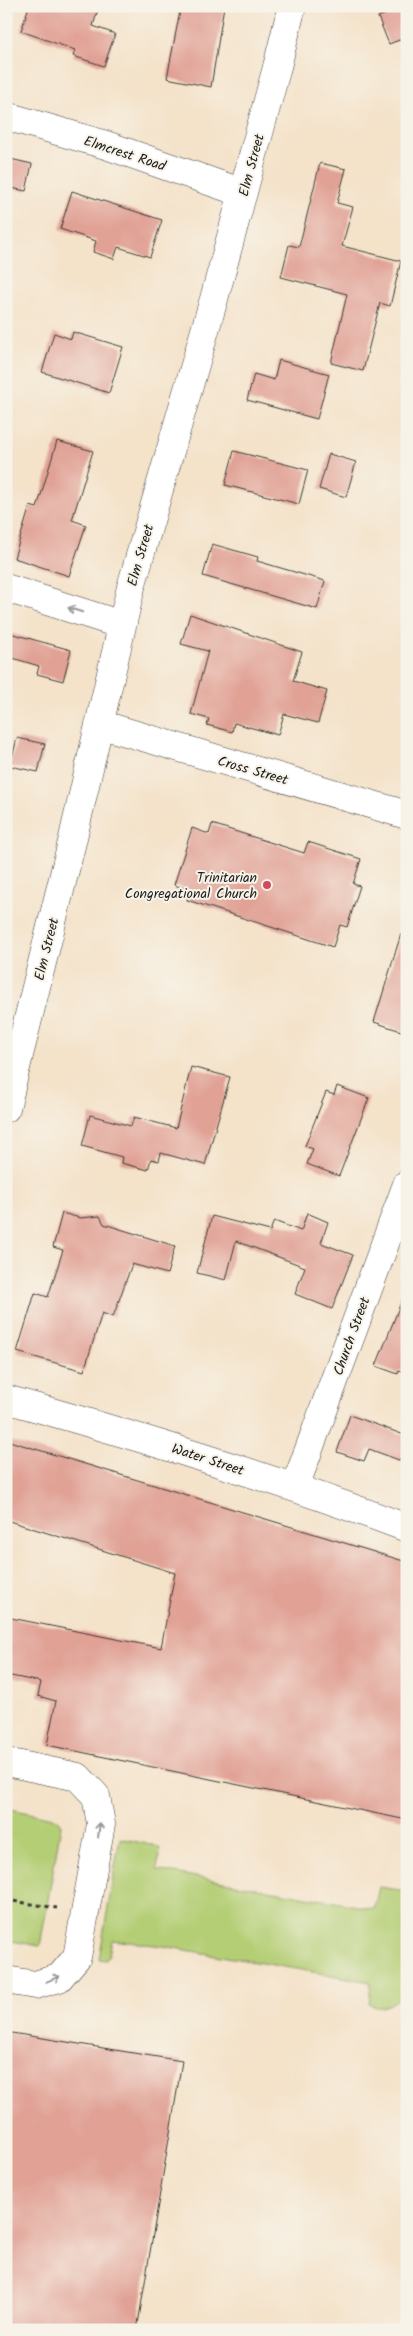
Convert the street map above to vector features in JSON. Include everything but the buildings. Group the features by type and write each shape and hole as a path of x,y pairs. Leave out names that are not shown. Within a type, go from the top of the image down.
{"street":[{"name":"Elm Street","path":"6,1108 131,587 243,193 292,6"},
{"name":"Elmcrest Road","path":"6,116 106,145 243,193"},
{"path":"6,588 122,625"},
{"name":"Cross Street","path":"99,724 407,815"},
{"name":"Church Street","path":"295,1487 407,1184"},
{"name":"Water Street","path":"6,1399 143,1438 295,1487 407,1528"},
{"path":"6,1762 78,1777 96,1796 101,1824 77,1957 59,1978 35,1985 6,1980"}],"path":[{"path":"6,1900 85,1913"}],"green space":[{"path":"6,1808 57,1819 61,1825 40,1946 6,1940"},
{"path":"120,1838 156,1846 160,1849 157,1870 374,1909 379,1887 407,1891 407,1989 395,2001 379,2007 369,2003 371,1982 163,1946 112,1940 109,1956 106,1960 99,1959"}],"place":[{"name":"Trinitarian Congregational Church","path":"267,885"}]}
